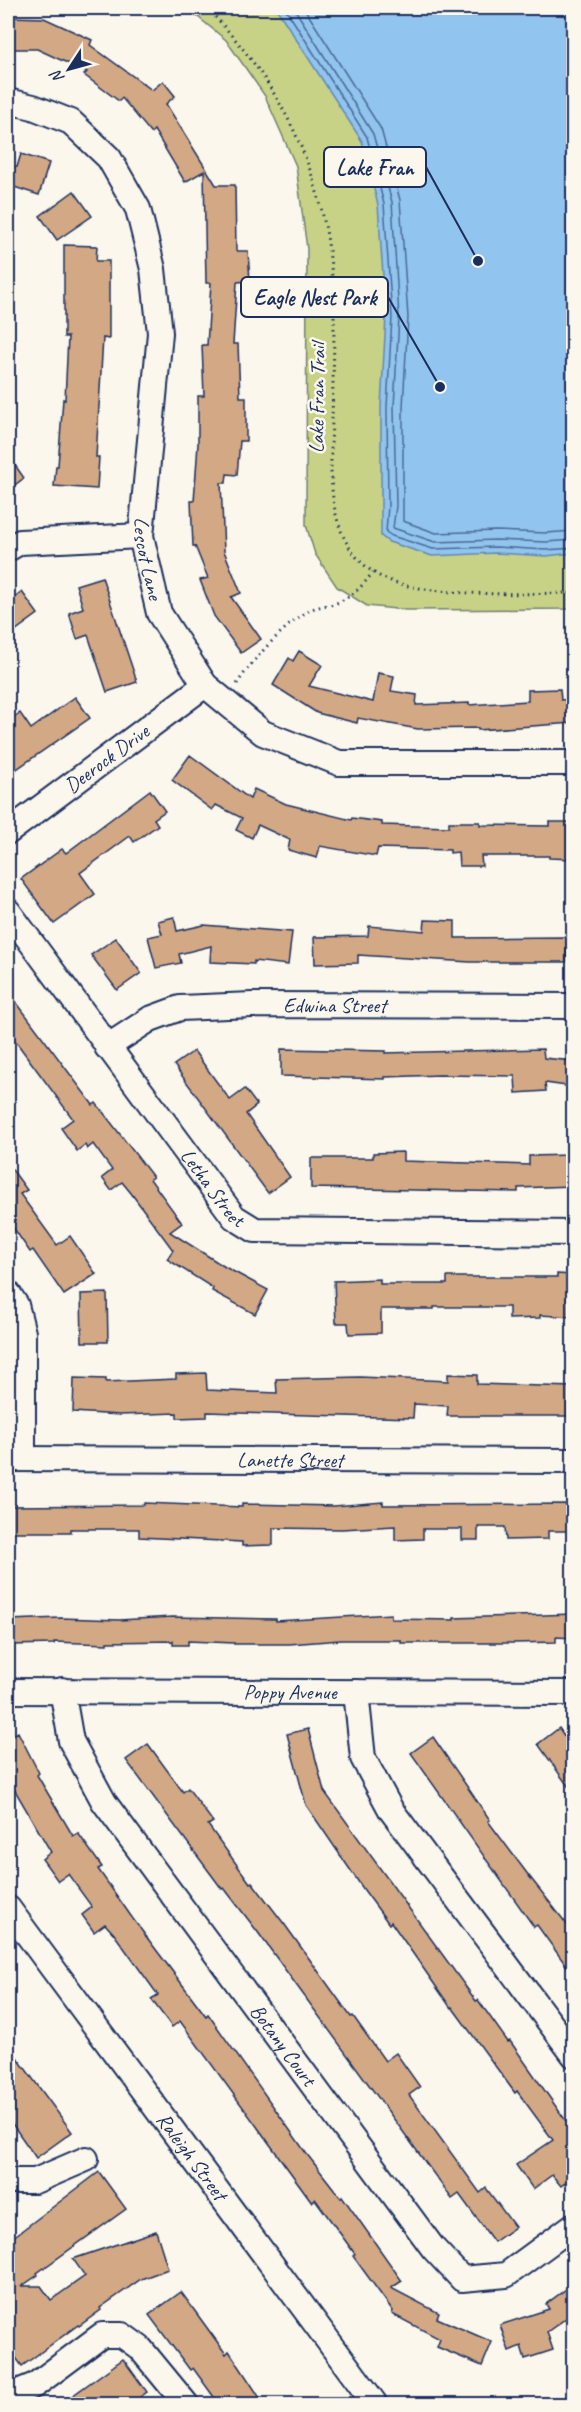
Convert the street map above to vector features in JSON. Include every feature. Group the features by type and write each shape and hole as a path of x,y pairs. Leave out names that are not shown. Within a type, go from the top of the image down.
{"street":[{"name":"Lescot Lane","path":"8,100 71,122 109,158 138,209 153,269 160,333 141,536 159,613 205,685 262,733 339,763 573,763"},
{"path":"8,549 20,542 141,536"},
{"name":"Deerock Drive","path":"8,832 205,685"},
{"name":"Letha Street","path":"8,911 234,1217 255,1230 573,1233"},
{"name":"Edwina Street","path":"107,1047 150,1019 180,1008 252,1005 573,1006"},
{"path":"8,1293 16,1305 23,1333 15,1459"},
{"name":"Lanette Street","path":"15,1459 573,1461"},
{"name":"Botany Court","path":"62,1690 71,1741 104,1802 433,2248 462,2279 506,2275 573,2225"},
{"name":"Poppy Avenue","path":"8,1691 573,1693"},
{"path":"356,1692 363,1758 391,1810 573,2055"},
{"name":"Raleigh Street","path":"8,1908 375,2404"},
{"path":"8,2181 35,2181 86,2159"},
{"path":"8,2162 8,2168"},
{"path":"8,2396 34,2385 102,2335 122,2335 140,2348 186,2404"}],"path":[{"name":"Lake Fran Trail","path":"207,8 258,66 279,100 300,141 316,189 327,235 333,278 330,484 337,519 347,543 358,559 373,572 394,582 418,588 442,591 573,593"},
{"path":"226,703 257,657 294,622 314,608 332,604 358,591 373,572"}],"green space":[{"path":"187,8 573,8 573,609 406,610 367,606 337,587 315,554 306,525 307,249 296,166 265,96 226,40"}],"water":[{"path":"276,8 573,8 573,553 546,556 496,553 432,556 389,542 381,536 381,406 386,317 378,205 362,141"}],"building":[{"path":"8,17 44,18 92,40 90,45 152,90 163,81 175,96 166,104 216,185 235,185 236,251 248,251 250,281 237,282 233,344 238,344 240,397 246,397 246,441 240,441 237,475 227,474 226,483 221,483 224,551 241,593 231,597 261,639 241,653 214,616 200,580 208,578 195,546 193,546 191,501 194,501 198,444 198,396 204,396 202,345 207,345 211,283 206,283 204,171 185,182 154,130 151,133 122,98 119,101 84,75 87,72 37,49 8,49"},
{"path":"21,154 49,163 39,195 8,185 8,164 17,167"},
{"path":"74,191 92,216 57,240 40,216"},
{"path":"64,245 97,246 96,261 109,261 109,339 103,338 96,457 99,457 97,489 54,486 56,466 58,466 63,399 65,400 68,337 64,337"},
{"path":"8,455 24,478 8,490"},
{"path":"102,577 137,682 107,692 88,635 77,639 69,613 83,608 76,585"},
{"path":"22,592 38,614 8,636 8,603"},
{"path":"299,651 322,665 309,686 373,702 378,673 394,676 391,691 417,695 416,705 469,703 469,705 528,701 528,690 560,689 561,700 572,699 573,723 478,730 478,728 418,729 358,718 357,723 317,713 273,685 289,658 293,661"},
{"path":"75,697 90,718 8,775 8,721 20,713 31,729"},
{"path":"190,755 250,799 254,789 286,804 351,820 352,818 382,822 382,825 449,827 449,822 549,826 549,822 573,822 573,859 549,858 549,856 481,856 482,866 459,866 458,852 450,853 450,850 378,848 376,856 320,846 317,858 288,850 290,840 258,825 252,838 236,830 242,818 216,805 212,810 172,780"},
{"path":"150,790 165,811 154,819 158,825 134,842 130,836 80,873 95,894 54,924 21,879 62,849 66,853"},
{"path":"174,917 177,931 204,925 292,932 288,965 254,961 254,964 210,962 211,946 179,954 181,963 156,968 148,937 162,934 158,921"},
{"path":"425,920 455,921 455,938 567,937 566,962 470,962 358,955 358,963 315,964 314,937 368,936 369,926 424,931"},
{"path":"116,938 141,973 117,990 91,955"},
{"path":"8,991 93,1105 96,1103 153,1177 150,1179 182,1223 170,1232 225,1267 268,1290 255,1314 212,1291 213,1288 167,1259 173,1250 131,1193 122,1182 111,1190 102,1178 112,1170 93,1144 87,1149 85,1145 77,1151 61,1128 73,1119 8,1031"},
{"path":"281,1049 386,1051 385,1053 543,1049 544,1058 573,1061 573,1087 545,1083 546,1091 516,1093 515,1076 440,1075 385,1077 385,1079 281,1076"},
{"path":"194,1051 230,1100 245,1089 257,1105 246,1114 290,1177 268,1193 174,1065"},
{"path":"403,1152 403,1161 529,1165 529,1156 571,1155 572,1186 518,1188 518,1192 311,1188 311,1158 373,1158 373,1153"},
{"path":"8,1164 27,1190 20,1194 57,1245 70,1236 96,1274 64,1295 33,1250 30,1252 8,1220"},
{"path":"557,1274 573,1275 573,1317 540,1315 540,1318 509,1319 509,1307 434,1307 434,1309 381,1309 381,1333 349,1334 348,1323 336,1323 334,1281 380,1279 380,1284 447,1284 447,1277 557,1277"},
{"path":"107,1293 108,1342 82,1342 81,1294"},
{"path":"206,1373 207,1390 277,1393 276,1379 360,1377 448,1381 448,1374 477,1375 477,1384 573,1387 573,1416 447,1416 448,1406 414,1404 413,1418 207,1412 207,1417 177,1418 177,1413 120,1415 73,1412 74,1378 106,1379 106,1382 176,1379 176,1374"},
{"path":"383,1502 383,1505 573,1504 573,1531 548,1531 548,1539 506,1540 505,1527 478,1527 478,1540 462,1540 462,1529 423,1529 423,1539 395,1540 395,1526 342,1529 273,1528 273,1545 242,1546 242,1542 139,1537 139,1529 8,1532 8,1506 144,1505 144,1503 242,1507 242,1504 334,1506"},
{"path":"391,1614 391,1619 454,1620 454,1618 573,1614 573,1638 556,1637 556,1642 514,1643 401,1643 401,1640 341,1640 289,1644 188,1641 188,1645 173,1645 173,1641 107,1642 107,1644 54,1642 54,1644 10,1645 9,1620 61,1618 119,1620 173,1617 276,1619 276,1621"},
{"path":"559,1728 573,1749 573,1793 538,1744"},
{"path":"308,1729 324,1791 476,2001 478,2000 508,2042 510,2041 573,2131 573,2177 561,2186 552,2175 533,2189 516,2165 553,2140 451,2008 391,1922 389,1924 306,1805 287,1734"},
{"path":"18,1732 39,1773 37,1775 73,1836 78,1833 102,1867 98,1869 133,1919 206,2016 208,2014 306,2153 341,2198 342,2196 402,2281 391,2288 439,2313 437,2318 492,2342 482,2366 437,2347 440,2339 392,2314 393,2311 353,2256 355,2254 315,2199 312,2202 180,2021 172,2027 151,1999 158,1995 114,1934 105,1924 94,1932 82,1915 92,1907 68,1874 58,1881 42,1859 51,1852 13,1787 8,1790 8,1738"},
{"path":"433,1737 490,1820 488,1821 573,1932 573,1975 537,1925 534,1927 411,1753"},
{"path":"148,1744 183,1792 188,1788 213,1822 208,1825 385,2061 396,2053 420,2087 409,2095 480,2193 486,2188 515,2227 494,2242 459,2194 452,2199 257,1931 224,1888 222,1889 126,1760"},
{"path":"8,2045 72,2132 36,2158 8,2118"},
{"path":"99,2172 126,2209 22,2286 41,2286 51,2300 85,2276 73,2259 156,2231 168,2269 141,2279 22,2366 8,2347 8,2241"},
{"path":"573,2284 573,2313 547,2332 553,2350 525,2359 521,2346 509,2351 500,2325 549,2309 546,2304"},
{"path":"181,2292 226,2354 229,2351 264,2404 219,2404 193,2368 190,2370 149,2315"},
{"path":"123,2359 147,2392 130,2404 61,2404"}],"place":[{"name":"Lake Fran","path":"478,261"},
{"name":"Eagle Nest Park","path":"440,387"}]}
